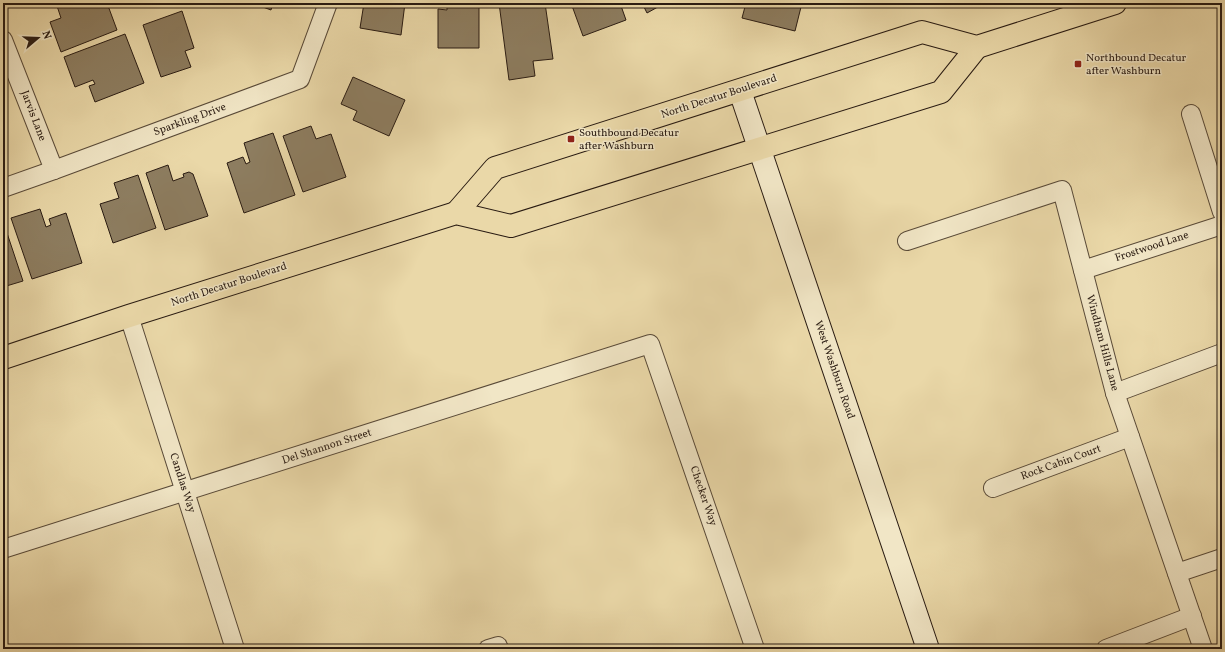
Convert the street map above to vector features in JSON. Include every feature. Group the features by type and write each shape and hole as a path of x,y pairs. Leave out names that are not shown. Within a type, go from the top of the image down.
{"main road":[{"path":"456,213 511,226 941,92 977,47 1115,3"},
{"name":"North Decatur Boulevard","path":"3,358 130,316 456,213 495,168 922,32 977,47"}],"street":[{"name":"Sparkling Drive","path":"3,188 300,79 328,3"},
{"name":"Jarvis Lane","path":"3,40 54,170"},
{"name":"West Washburn Road","path":"740,91 928,649"},
{"path":"1191,114 1222,212"},
{"name":"Windham Hills Lane","path":"907,241 1062,190 1115,393 1203,649"},
{"name":"Frostwood Lane","path":"1083,270 1222,225"},
{"name":"Candlas Way","path":"130,316 235,649"},
{"name":"Del Shannon Street","path":"3,549 650,344"},
{"name":"Checker Way","path":"650,344 755,649"},
{"path":"1115,393 1222,353"},
{"name":"Rock Cabin Court","path":"992,488 1130,437"},
{"path":"1177,573 1222,558"},
{"path":"1106,649 1192,616"}],"building":[{"path":"56,3 107,3 117,30 61,52 50,22 61,18"},
{"path":"252,3 273,3 271,10"},
{"path":"364,3 381,5 381,3 405,3 401,35 360,28"},
{"path":"447,3 479,3 479,48 438,48 438,9 447,10"},
{"path":"499,3 545,3 553,59 533,61 535,76 509,80"},
{"path":"571,3 620,3 626,20 583,36"},
{"path":"642,3 665,3 647,13"},
{"path":"746,3 802,3 795,31 742,18"},
{"path":"836,3 850,3 837,7"},
{"path":"182,11 194,48 185,51 191,67 161,77 143,25"},
{"path":"125,34 144,83 95,102 89,86 95,84 93,80 75,87 64,57"},
{"path":"353,77 405,100 389,136 353,120 357,111 341,104"},
{"path":"311,126 316,139 331,134 346,177 303,192 283,136"},
{"path":"273,133 295,195 244,213 227,163 243,157 246,164 250,162 244,143"},
{"path":"168,165 173,181 184,177 183,174 189,172 193,174 208,216 165,230 146,173"},
{"path":"138,175 156,228 113,243 100,204 119,198 114,183"},
{"path":"40,209 46,227 51,225 49,219 66,213 82,263 32,279 11,218"},
{"path":"3,221 23,281 3,287"}],"place":[{"name":"Northbound Decatur after Washburn","path":"1078,64"},
{"name":"Southbound Decatur after Washburn","path":"571,139"}]}
